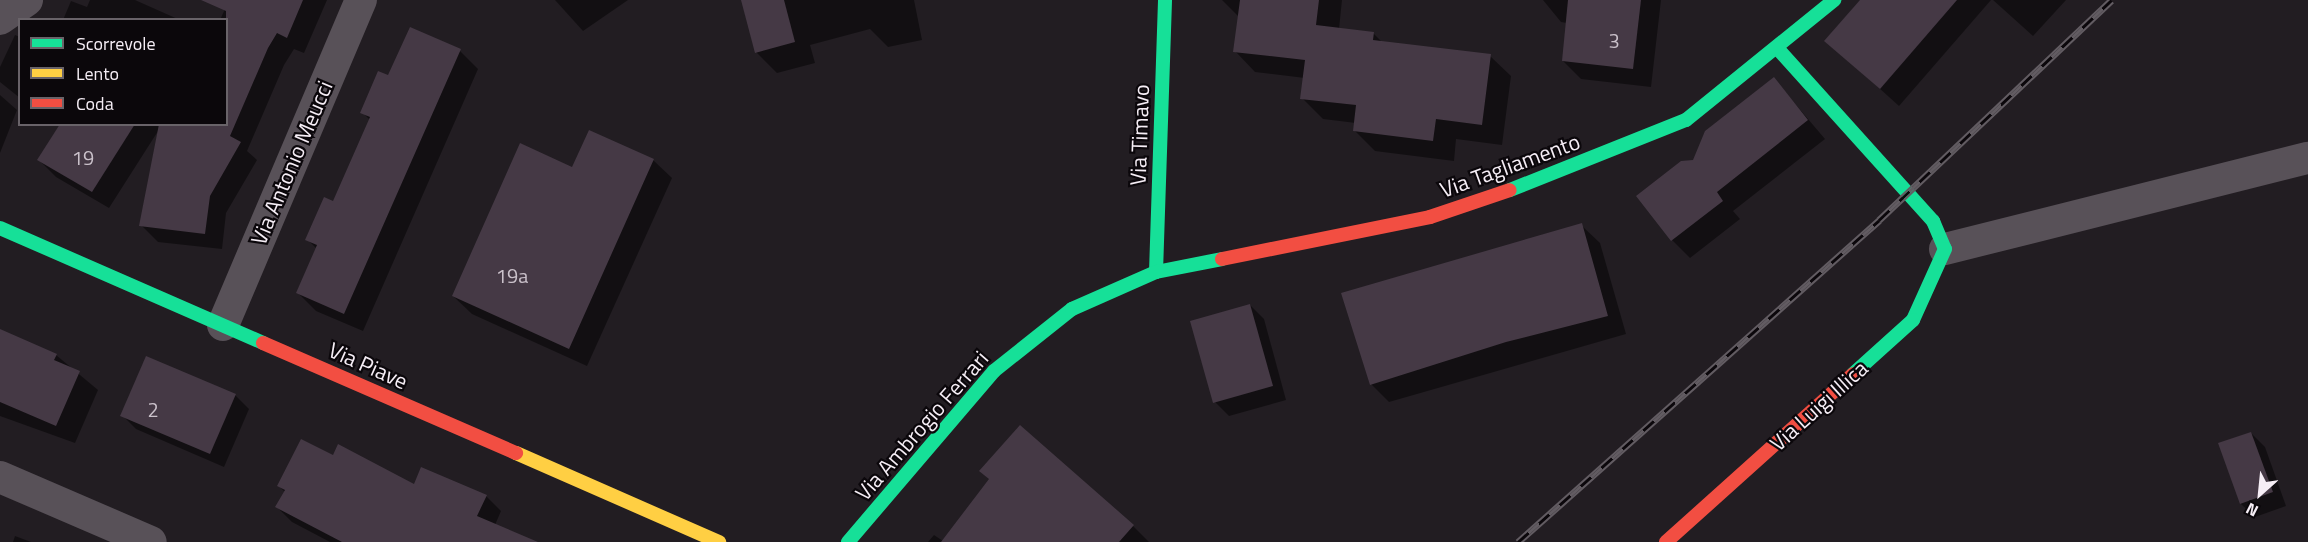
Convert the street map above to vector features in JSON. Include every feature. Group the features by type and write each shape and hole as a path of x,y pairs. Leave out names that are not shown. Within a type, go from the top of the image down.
{"street":[{"path":"0,19 27,0"},
{"name":"Via Antonio Meucci","path":"223,325 362,0"},
{"name":"Via Timavo","path":"1156,272 1166,0"},
{"name":"Via Tagliamento","path":"1156,272 1430,217 1547,177 1686,120 1778,49 1834,0"},
{"path":"1778,49 1933,221 1946,249 2308,158"},
{"name":"Via Piave","path":"0,228 719,542"},
{"name":"Via Luigi Illica","path":"1666,542 1913,320 1946,249"},
{"name":"Via Ambrogio Ferrari","path":"848,542 994,371 1072,309 1156,272"},
{"path":"0,477 151,542"}],"building":[{"path":"201,0 303,0 287,38 277,33 268,48 230,136 241,142 210,196 205,234 139,226 159,126 228,126 228,18 226,18 226,11"},
{"path":"741,0 784,0 795,42 755,53"},
{"path":"1240,0 1319,0 1316,25 1374,32 1373,40 1491,54 1482,125 1436,119 1433,141 1353,131 1356,105 1300,99 1305,60 1233,52"},
{"path":"1568,0 1641,0 1633,69 1562,61"},
{"path":"1860,0 1957,0 1880,89 1824,41"},
{"path":"410,27 461,49 344,314 296,293 317,245 305,240 324,197 333,201 370,117 360,113 378,71 388,75"},
{"path":"1774,77 1808,120 1717,192 1723,201 1671,241 1636,196 1681,161 1693,160 1705,131"},
{"path":"59,126 134,126 92,192 37,160"},
{"path":"589,130 654,159 569,349 452,296 520,143 572,167"},
{"path":"1582,223 1608,316 1506,342 1370,385 1341,293"},
{"path":"1250,304 1273,386 1213,403 1190,321"},
{"path":"0,329 57,354 54,360 80,371 56,426 0,402"},
{"path":"146,356 236,394 210,454 120,416"},
{"path":"1020,425 1134,525 1119,542 941,542 989,479 979,471"},
{"path":"2251,432 2273,492 2240,504 2218,443"},
{"path":"301,439 333,455 338,444 414,484 421,467 487,495 477,516 538,542 342,542 275,507 285,490 277,486"}],"railway":[{"path":"1518,542 1879,220 2112,0"}],"traffic: fast":[{"path":"1156,272 1165,0"},
{"path":"1510,190 1686,120 1834,0"},
{"path":"1778,49 1933,221 1945,249 1913,320 1853,374"},
{"path":"0,228 263,343"},
{"path":"848,542 994,371 1072,309 1156,272 1222,259"}],"traffic: slow":[{"path":"516,453 719,542"}],"traffic: jam":[{"path":"1222,259 1430,217 1510,190"},
{"path":"263,343 516,453"},
{"path":"1666,542 1853,374"}]}
